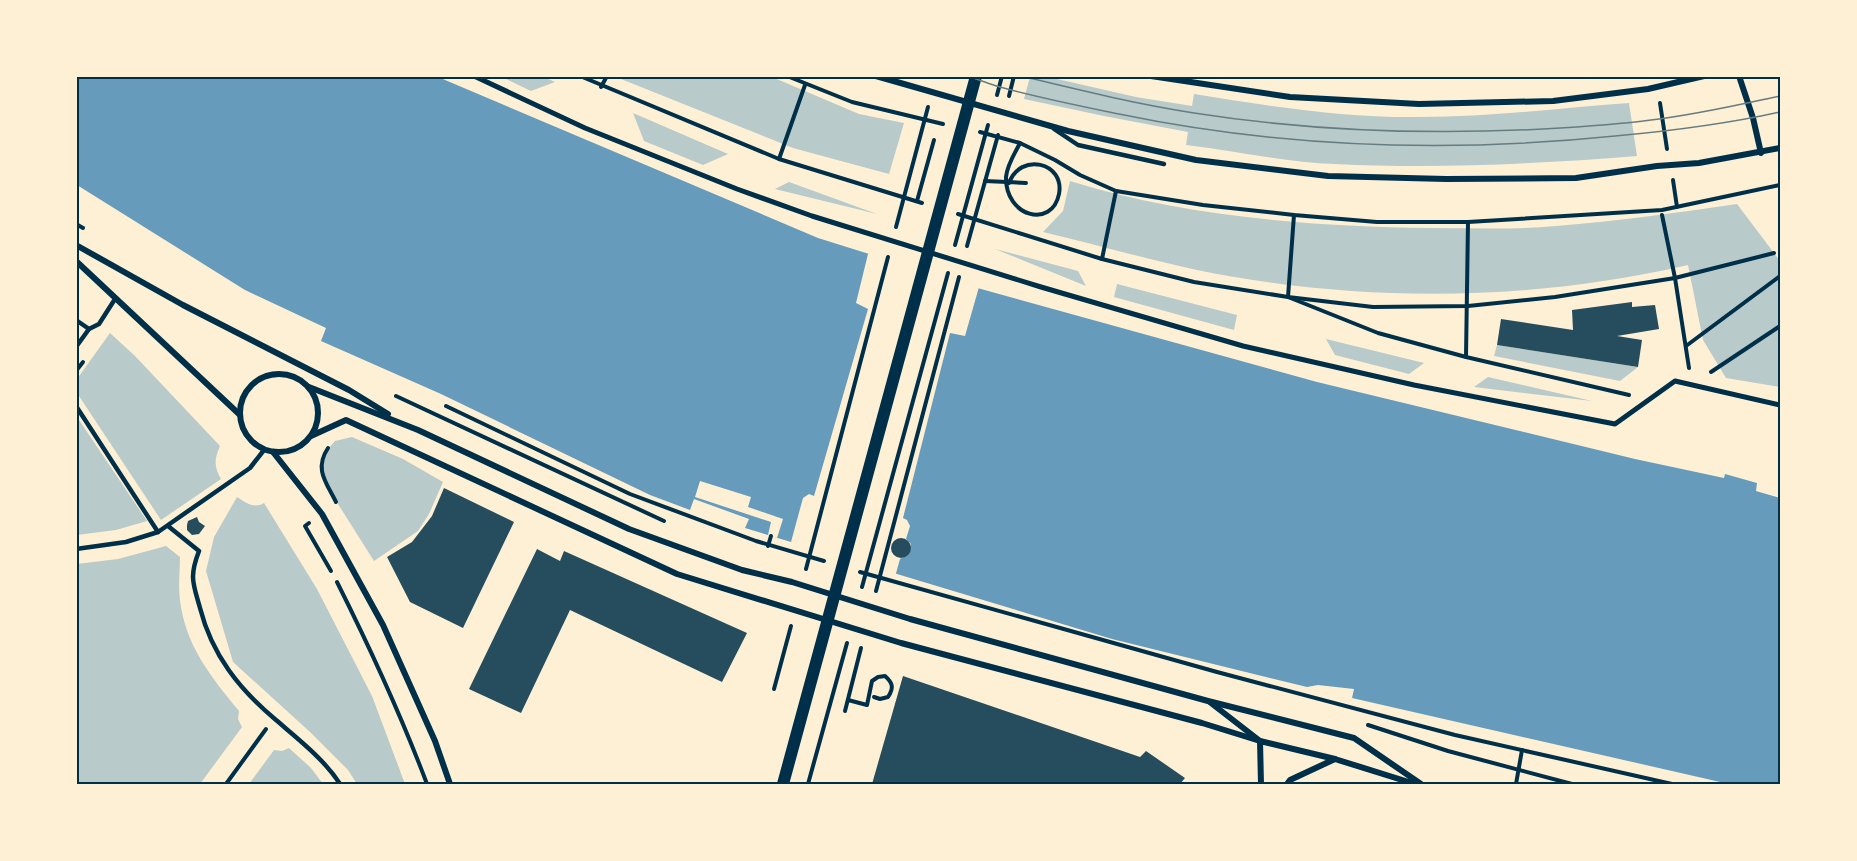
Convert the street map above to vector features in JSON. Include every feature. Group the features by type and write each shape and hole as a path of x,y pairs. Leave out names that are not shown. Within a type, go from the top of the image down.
{"main road":[{"path":"783,784 976,76"}],"street":[{"path":"474,76 585,128 737,189 812,216 1041,287 1243,346 1414,385 1615,424 1675,381 1780,405"},
{"path":"876,76 1049,126 1196,160 1328,176 1446,179 1576,178 1699,163 1780,148"},
{"path":"1151,76 1290,97 1419,104 1553,101 1657,87 1704,76"},
{"path":"1739,76 1753,118 1761,153"},
{"path":"76,245 183,305 349,390 401,422"},
{"path":"76,261 239,414"},
{"path":"311,436 317,424 319,411 315,395 300,379 289,374 276,373 264,376 246,391 239,414 246,435 264,450 273,452 295,450 311,436 346,420 677,574 901,644 1203,723 1260,741 1335,759 1415,784"},
{"path":"309,387 401,422 629,529 742,570 792,582 910,619 1208,701 1354,738 1420,784"},
{"path":"273,452 322,514 383,625 435,741 450,784"},
{"path":"1208,701 1260,741"},
{"path":"1260,741 1261,784"},
{"path":"1287,784 1290,780 1335,759"}],"lane":[{"path":"1156,76 1164,79"},
{"path":"1049,126 1078,145 1164,164"},
{"path":"76,347 89,329 99,324 115,300"},
{"path":"76,320 89,329"},
{"path":"76,406 158,532"},
{"path":"76,549 126,542 158,532 250,468 264,450"},
{"path":"168,525 199,552 191,575 206,632 231,675 274,718 302,741 340,784"}],"path":[{"path":"580,76 601,87 779,159 927,204"},
{"path":"601,87 607,76"},
{"path":"787,76 852,102 949,125"},
{"path":"995,99 1002,76"},
{"path":"1008,98 1014,76"},
{"path":"779,159 805,85"},
{"path":"1657,87 1677,207"},
{"path":"894,234 930,99"},
{"path":"955,248 989,122"},
{"path":"965,256 999,129"},
{"path":"977,132 1020,143 1116,191 1203,205 1377,222 1468,222 1662,210 1780,185"},
{"path":"917,201 934,140"},
{"path":"1009,183 1012,175 1022,166 1036,164 1049,168 1058,180 1057,201 1047,211 1040,214 1020,210 1011,199 1006,176 1020,143"},
{"path":"985,181 1026,183"},
{"path":"1102,259 1116,191"},
{"path":"948,211 1102,259 1194,282 1288,297 1373,307 1468,306 1555,297 1675,278 1774,253"},
{"path":"1288,297 1294,215"},
{"path":"1662,215 1675,278 1691,385 1780,326"},
{"path":"1467,357 1468,222"},
{"path":"811,551 888,257"},
{"path":"882,567 962,266"},
{"path":"883,593 861,589 948,271"},
{"path":"1686,346 1780,276"},
{"path":"1288,297 1378,333 1467,357 1649,400"},
{"path":"446,406 630,494 768,546 834,564"},
{"path":"427,411 670,524"},
{"path":"768,546 771,536"},
{"path":"795,568 806,572"},
{"path":"856,570 1217,672 1522,750 1672,784"},
{"path":"808,784 848,637"},
{"path":"845,711 848,699 867,705 872,681 885,676 891,682 892,690 888,697 880,699 874,697"},
{"path":"226,784 274,718"},
{"path":"1364,724 1517,771 1572,784"},
{"path":"1516,784 1522,750"}],"shaded area":[{"path":"1044,76 1136,97 1192,106 1194,94 1278,107 1363,116 1472,116 1629,103 1637,156 1448,166 1335,164 1279,159 1186,145 1188,132 1024,99 1030,77"},
{"path":"502,77 544,77 555,82 531,91"},
{"path":"616,77 772,77 859,114 904,123 889,174 793,148"},
{"path":"633,113 728,154 703,165 644,141"},
{"path":"1070,181 1158,203 1202,211 1293,222 1384,227 1540,227 1669,214 1737,204 1780,261 1780,387 1726,378 1703,340 1688,265 1566,286 1505,292 1381,293 1258,281 1178,266 1043,232 1063,211"},
{"path":"789,182 877,214 775,189"},
{"path":"995,249 1078,271 1086,286"},
{"path":"1117,284 1237,315 1234,330 1114,297"},
{"path":"110,333 135,356 220,446 216,463 221,479 161,520 77,393 77,379"},
{"path":"1326,339 1424,363 1409,374 1335,355"},
{"path":"1497,345 1638,367 1620,381 1494,356"},
{"path":"1488,377 1592,401 1474,387"},
{"path":"77,417 147,521 116,530 77,535"},
{"path":"352,437 403,459 443,482 429,514 418,531 374,561 338,504 322,473 321,464 329,448 335,441"},
{"path":"237,497 253,505 264,503 317,589 372,696 405,784 357,784 348,770 310,732 233,662 206,571 214,537"},
{"path":"166,546 180,557 179,595 187,632 209,673 239,711 238,719 242,727 200,784 77,784 77,564 118,559"},
{"path":"289,748 311,768 323,784 249,784 274,750 282,751"}],"water":[{"path":"76,77 438,77 818,238 981,289 1317,382 1635,459 1724,478 1725,474 1757,483 1756,491 1780,498 1780,784 1729,784 1352,698 1354,689 1318,685 1307,687 1112,639 745,528 749,519 694,499 690,510 650,495 441,394 321,341 326,328 245,290 77,185"}],"pier":[{"path":"875,253 979,287 965,336 950,333 903,518 910,526 906,539 911,544 907,555 900,559 895,577 796,546 791,542 803,498 809,494 814,496 868,309 856,303 868,254"},
{"path":"700,481 751,497 748,507 783,519 777,538 768,535 771,522 695,497"}],"building":[{"path":"1632,302 1632,307 1655,305 1659,329 1617,336 1642,340 1638,367 1497,345 1501,319 1573,330 1572,310"},
{"path":"444,488 514,522 463,628 410,602 387,557 412,542 432,516"},
{"path":"197,517 199,522 205,526 199,534 192,535 187,530 188,521"},
{"path":"901,538 908,541 911,548 908,555 901,558 894,555 891,548 894,541"},
{"path":"537,549 560,561 564,551 747,633 722,682 570,610 521,713 469,689"},
{"path":"903,676 1140,757 1146,751 1185,778 1180,784 872,784"}],"tram line":[{"path":"966,76 1045,98 1181,125 1242,134 1366,144 1491,145 1553,141 1678,129 1780,112"},
{"path":"1021,76 1129,101 1194,113 1281,124 1368,130 1499,131 1624,123 1700,113 1780,96"}]}
